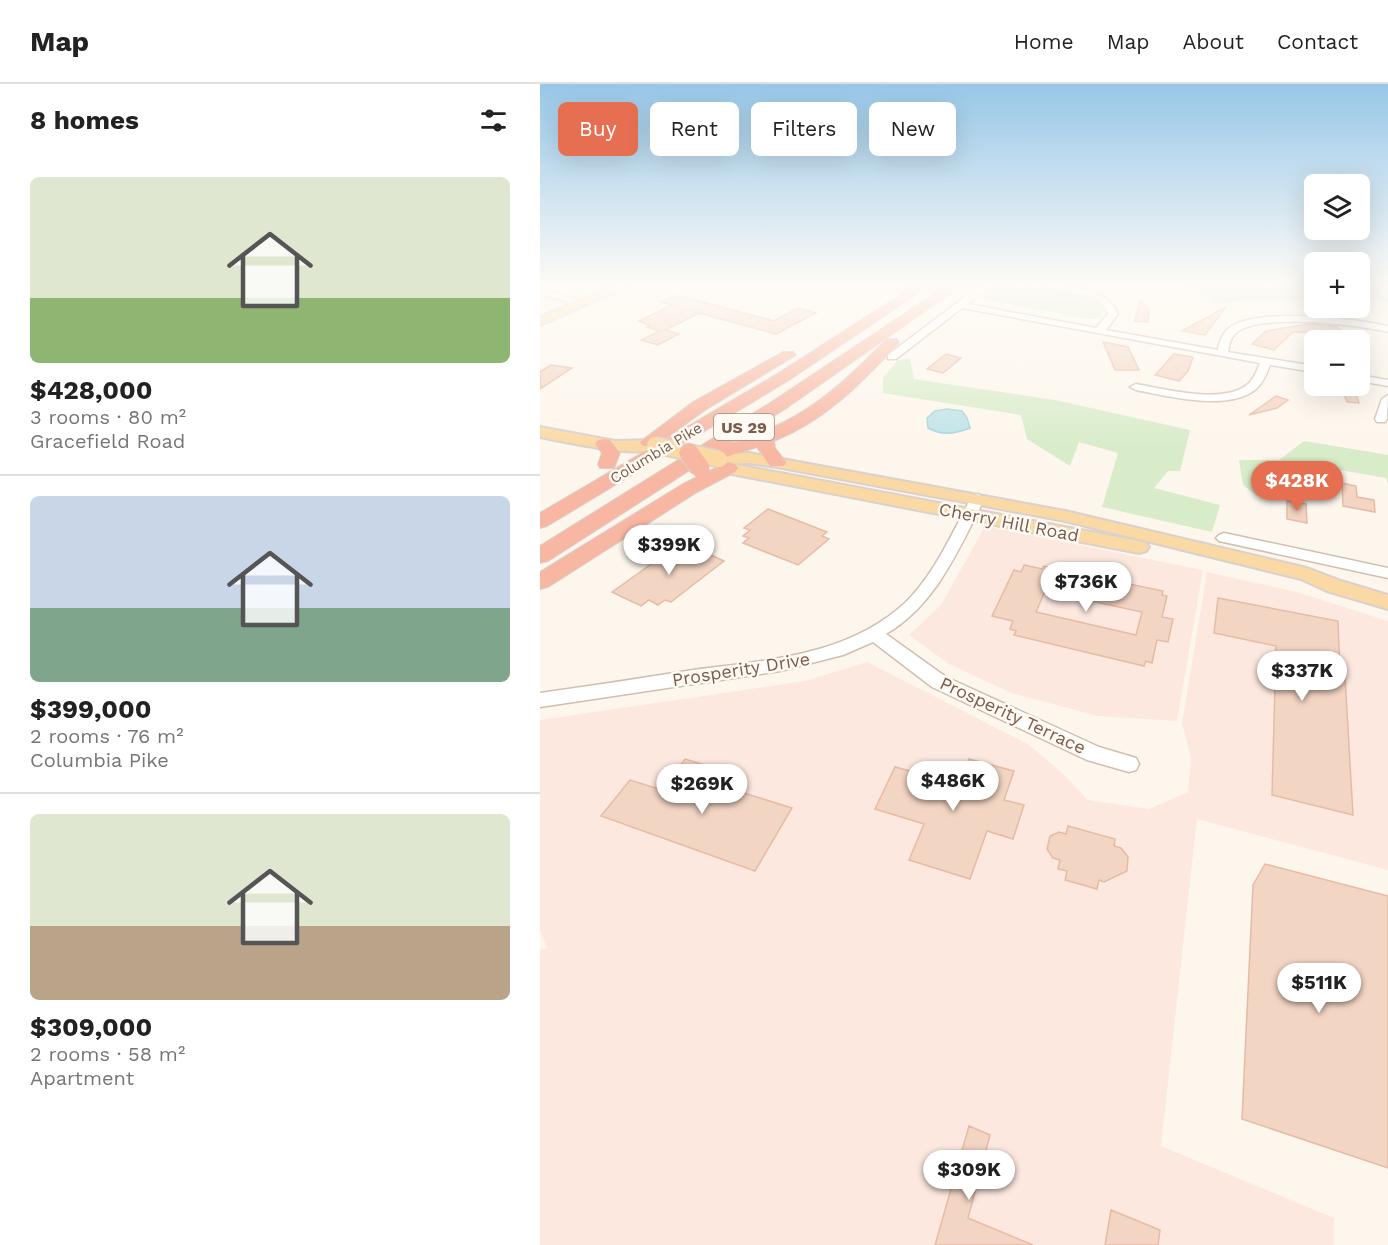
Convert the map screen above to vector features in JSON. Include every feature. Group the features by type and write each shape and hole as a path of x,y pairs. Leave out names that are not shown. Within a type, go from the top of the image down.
{"highway":[{"path":"540,503 607,464 652,447 677,419 716,394 817,340"},
{"name":"Columbia Pike","path":"540,522 783,377 840,340"},
{"name":"Columbia Pike","path":"540,556 787,399 875,340"},
{"path":"690,488 714,459 765,439 810,415 840,394 897,340"},
{"path":"765,439 766,449 777,462"},
{"path":"604,444 610,453 607,464"},
{"path":"540,582 690,488 714,459"}],"main road":[{"path":"540,417 633,435 652,447"},
{"path":"540,432 604,444 652,447"},
{"name":"Cherry Hill Road","path":"652,447 1217,550 1307,573 1334,586 1388,602"},
{"name":"Cherry Hill Road","path":"714,459 749,458 777,462 973,506"}],"street":[{"path":"892,357 914,340"},
{"path":"1152,340 1304,367"},
{"path":"1223,352 1226,340"},
{"path":"1136,387 1206,397 1241,393 1256,383 1267,360"},
{"path":"1370,380 1388,383"},
{"path":"1381,419 1388,399"},
{"name":"Prosperity Drive","path":"540,700 787,664 830,654 874,634 902,614 926,590 973,506"},
{"path":"1224,538 1388,573"},
{"name":"Prosperity Terrace","path":"874,634 939,682 1094,754 1129,764"}],"shaded area":[{"path":"985,526 1203,570 1177,721 1098,716 1011,693 949,664 909,635 941,605"},
{"path":"1207,572 1297,592 1388,621 1388,870 1197,819 1161,1146 1334,1218 1334,1245 540,1245 540,950 547,948 540,931 540,720 805,681 867,662 1028,744 1062,773 1088,800 1149,809 1188,792 1191,757 1182,724"}],"green space":[{"path":"910,359 914,379 1055,400 1190,430 1180,471 1168,471 1154,488 1220,505 1212,532 1102,507 1118,453 1079,442 1070,466 1027,439 1021,415 883,393 883,378 898,360"},
{"path":"1304,441 1388,455 1388,484 1386,478 1323,467 1322,484 1289,482 1287,497 1256,495 1243,485 1239,460 1279,460"}],"water":[{"path":"947,409 962,411 970,428 949,433 928,428 927,418 935,411"}],"building":[{"path":"642,340 667,340 658,345"},
{"path":"1256,340 1284,340 1274,350 1252,344"},
{"path":"1103,342 1128,347 1139,370 1115,370"},
{"path":"946,354 961,358 943,373 927,369"},
{"path":"1174,354 1193,357 1188,371 1179,381 1155,375"},
{"path":"551,365 572,368 540,389 540,372"},
{"path":"1276,396 1288,400 1277,408 1249,415"},
{"path":"1345,396 1357,396 1359,403 1347,402"},
{"path":"1342,483 1356,486 1357,497 1374,500 1375,512 1343,506"},
{"path":"1287,501 1306,504 1307,523 1287,519"},
{"path":"768,509 827,532 822,536 829,539 798,565 743,543 749,538 743,536 750,530 744,528"},
{"path":"688,545 724,561 671,602 665,600 658,605 649,600 641,606 612,592 675,547 681,550"},
{"path":"1024,565 1042,569 1044,566 1163,591 1162,595 1167,596 1162,617 1173,619 1168,642 1157,640 1152,663 1146,661 1144,666 1014,635 1016,631 1010,629 1013,621 992,616 1014,570 1021,572","holes":["1045,591 1142,612 1136,635 1036,612"]},
{"path":"1218,598 1338,621 1340,674 1345,677 1353,815 1272,795 1276,646 1214,633"},
{"path":"685,759 724,771 715,784 792,808 755,871 601,816 630,780 662,790"},
{"path":"969,759 1014,771 1004,800 1024,805 1013,839 987,831 970,879 909,860 924,824 875,809 895,767 933,777 938,765 964,772"},
{"path":"1068,826 1115,839 1114,846 1121,848 1128,857 1127,871 1104,882 1099,880 1097,889 1065,880 1067,871 1058,869 1060,860 1053,858 1047,849 1050,836 1059,832 1066,834"},
{"path":"1265,864 1388,896 1388,1168 1242,1119 1253,885"},
{"path":"969,1126 990,1135 968,1218 1033,1245 935,1245"},
{"path":"1111,1210 1160,1230 1158,1245 1105,1245"}]}
